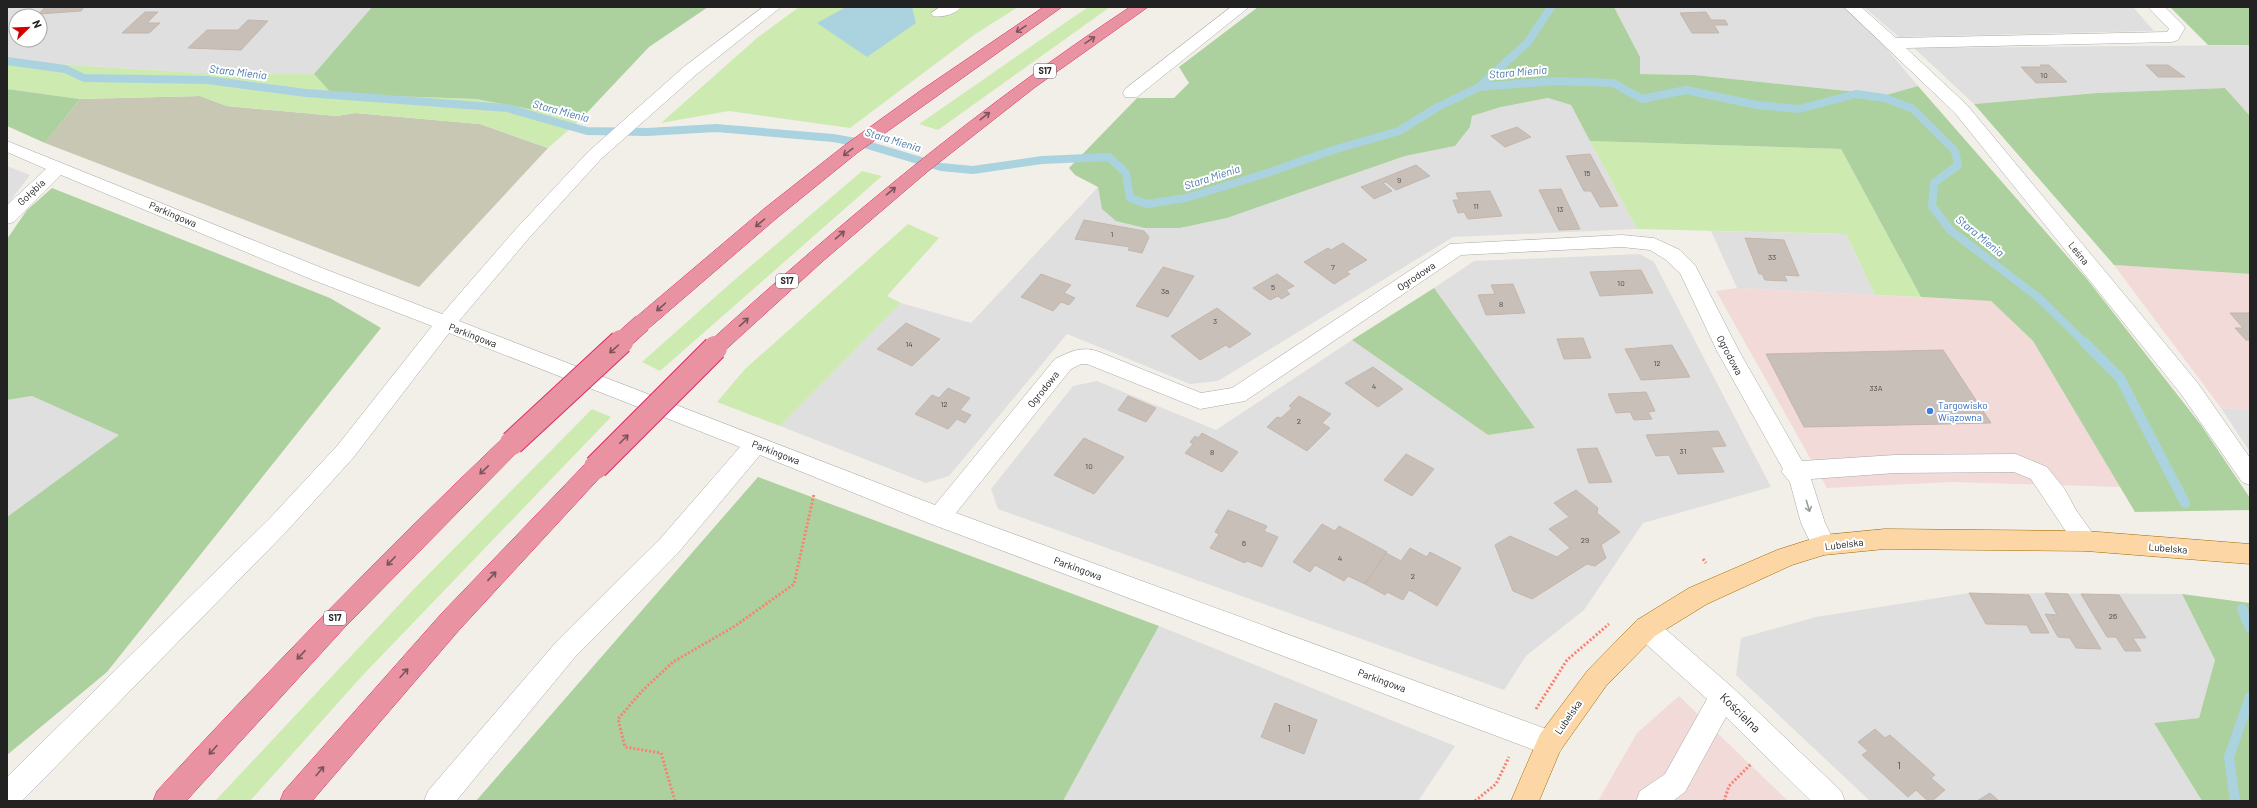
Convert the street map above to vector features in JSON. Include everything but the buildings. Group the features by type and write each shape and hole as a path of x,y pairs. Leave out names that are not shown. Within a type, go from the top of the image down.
{"highway":[{"name":"S17","path":"167,801 330,624 418,534 512,442 642,323 790,198 913,103 1054,7"},
{"name":"S17","path":"294,801 451,621 596,467 715,348 861,216 954,140 1014,94 1140,7"}],"main road":[{"name":"Lubelska","path":"1525,801 1550,743 1596,678 1646,628 1698,596 1753,570 1824,545 1885,539 2086,541 2250,554"}],"street":[{"path":"7,796 283,519 345,452 445,324 522,234 595,155 644,110 691,70 773,7"},
{"path":"1131,93 1241,7"},
{"name":"Leśna","path":"1852,7 1961,109 2189,388 2250,476"},
{"path":"1892,43 2172,37 2177,28 2156,7"},
{"name":"Parkingowa","path":"7,146 320,275 820,469 939,517 1550,743"},
{"name":"Gołębia","path":"7,218 15,208 58,167"},
{"name":"Ogrodowa","path":"939,517 1063,364 1077,357 1089,356 1200,401 1237,395 1457,249 1622,241 1654,244 1674,255 1688,270 1728,351 1793,471 1801,481 1813,523 1824,545"},
{"path":"438,801 566,649 669,546 756,444"},
{"path":"1793,471 1895,464 2016,464 2039,473 2056,495 2068,517 2086,541"},
{"name":"Kościelna","path":"1646,628 1723,696 1831,801"},
{"path":"1650,801 1675,783 1723,696"}],"path":[{"path":"675,801 660,753 625,747 618,719 642,691 673,662 735,626 794,584 820,469"},
{"path":"1475,801 1496,784 1521,732"},
{"path":"1724,801 1729,786 1753,762"}],"shaded area":[{"path":"7,7 372,7 314,74 199,73 7,61"},
{"path":"1614,7 1843,7 1872,31 1918,86 1886,95 1694,75 1640,74 1640,57"},
{"path":"1864,7 2133,7 2154,31 1899,37"},
{"path":"2250,45 2250,116 2225,88 2097,93 1974,104 1914,48"},
{"path":"200,96 227,106 337,116 355,113 480,124 548,148 419,287 45,143 80,99"},
{"path":"1548,98 1571,105 1637,229 1453,237 1218,381 1190,384 1067,334 949,476 926,483 780,426 901,303 971,323 1098,187 1102,209 1145,228 1180,228 1227,218 1405,156 1455,146 1470,127 1472,116 1501,107"},
{"path":"7,166 30,175 7,205"},
{"path":"1711,231 1846,234 1875,295 1737,288"},
{"path":"1640,254 1654,262 1771,487 1643,523 1584,610 1526,656 1504,690 998,509 991,489 1073,386 1097,381 1216,430 1352,340 1488,435 1534,428 1434,288 1474,261"},
{"path":"2114,265 2250,274 2250,410 2221,408"},
{"name":"Targowisko Wiązowna","path":"1737,288 1991,301 2033,341 2121,487 1953,482 1827,488 1716,291"},
{"path":"32,396 120,435 7,517 7,400"},
{"path":"2221,408 2250,410 2250,452"},
{"path":"1969,593 2182,594 2215,660 2199,718 2154,723 2202,801 1870,801 1736,675 1741,638 1816,617"},
{"path":"1159,626 1455,746 1418,801 1063,801"},
{"path":"1679,696 1788,801 1598,801 1637,733"}],"green space":[{"path":"372,7 708,7 649,47 581,119 476,99 332,94 314,74"},
{"path":"799,7 1018,7 974,35 850,128 729,111 661,123 757,38"},
{"path":"1088,7 1110,7 938,130 919,124"},
{"path":"1258,7 1614,7 1640,57 1640,74 1694,75 1886,95 1918,86 2087,279 2201,425 2250,498 2250,510 2135,512 2033,341 1991,301 1921,297 1841,149 1590,141 1571,105 1548,98 1501,107 1472,116 1470,127 1455,146 1405,156 1227,218 1180,228 1145,228 1116,221 1102,209 1098,187 1075,175 1069,168 1137,98 1174,98 1189,83 1179,67"},
{"path":"2170,7 2250,7 2250,45 2208,45"},
{"path":"7,61 199,73 314,74 332,94 476,99 581,119 548,148 480,124 355,113 337,116 227,106 200,96 80,99 7,89"},
{"path":"2225,88 2250,116 2250,274 2114,265 1974,104 2097,93"},
{"path":"7,89 80,99 45,143 7,126"},
{"path":"1590,141 1841,149 1921,297 1875,295 1846,234 1637,229"},
{"path":"862,171 882,176 660,371 642,362 732,282"},
{"path":"52,188 330,298 381,328 107,672 7,755 7,517 119,435 32,396 7,400 7,239 27,210"},
{"path":"908,224 939,238 887,296 901,303 780,426 717,402 745,369"},
{"path":"1434,288 1535,428 1488,435 1352,340"},
{"path":"592,409 611,417 363,675 250,801 215,801 411,592"},
{"path":"758,477 1159,626 1063,801 476,801"},
{"path":"2182,594 2250,603 2250,801 2202,801 2154,723 2199,718 2215,660"}],"water":[{"path":"846,7 912,7 916,23 867,57 817,23"}],"waterway":[{"path":"1479,87 1528,42 1551,7"},
{"name":"Stara Mienia","path":"7,61 65,69 84,78 207,80 306,93 507,108 587,131 647,132 716,128 833,138 861,143 941,167 973,170 1042,160 1109,157 1126,173 1130,198 1147,204 1186,198 1264,174 1333,150 1399,131 1436,108 1479,87"},
{"name":"Stara Mienia","path":"1479,87 1556,81 1613,83 1642,99 1686,90 1757,105 1799,109 1856,94 1885,98 1913,109 1955,151 1958,165 1934,183 1932,206 1950,230 2039,298 2085,343"},
{"name":"Stara Mienia","path":"2085,343 2120,378 2185,503"},
{"name":"Stara Mienia","path":"2242,609 2250,628"},
{"name":"Stara Mienia","path":"2235,801 2229,757 2250,697"}],"place":[{"name":"Targowisko Wiązowna","path":"1930,411"}]}
